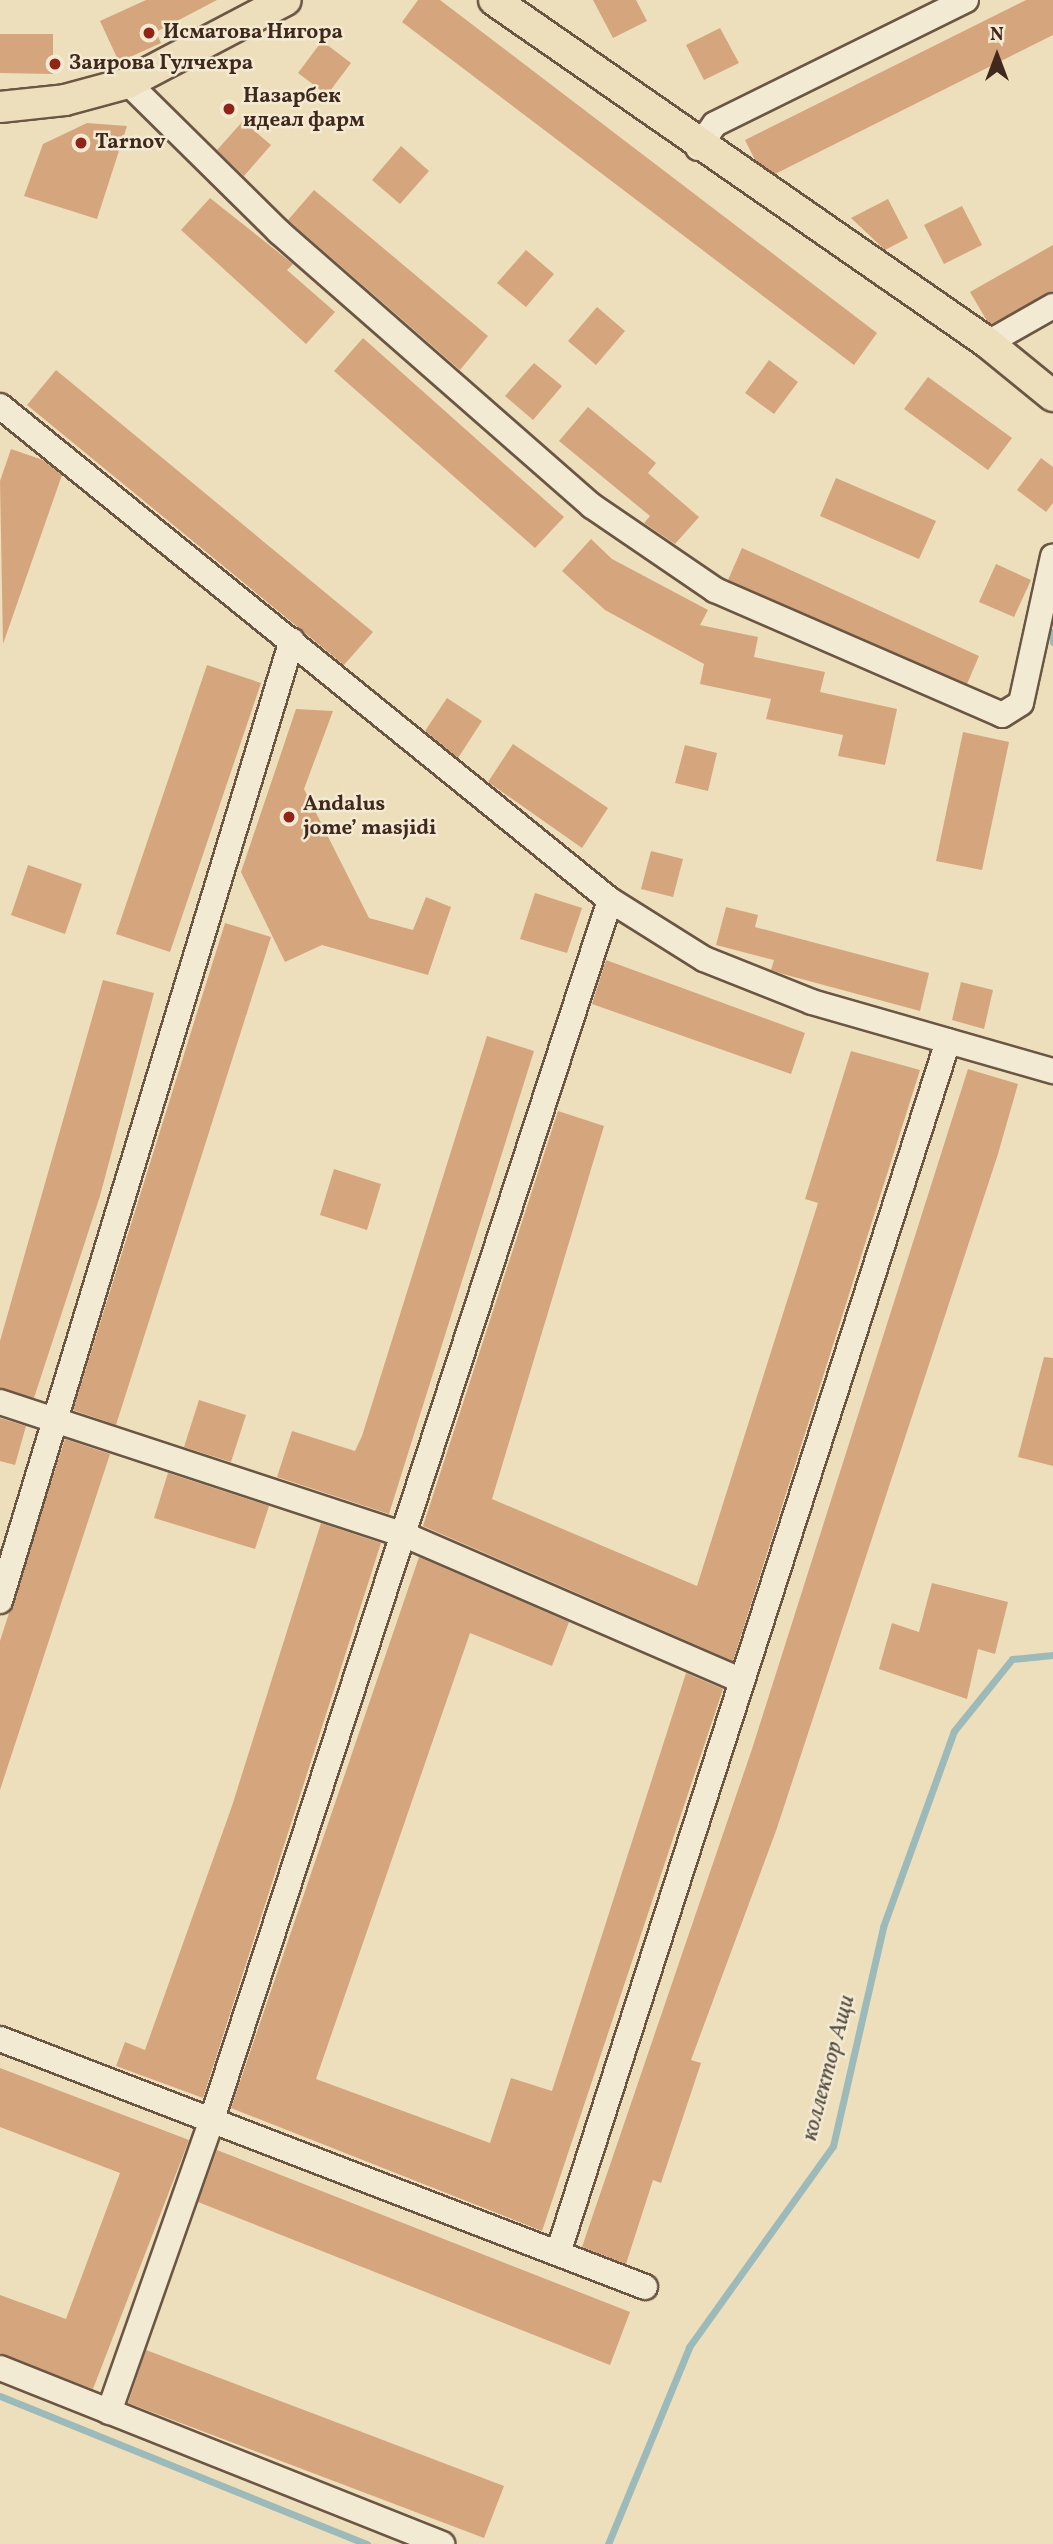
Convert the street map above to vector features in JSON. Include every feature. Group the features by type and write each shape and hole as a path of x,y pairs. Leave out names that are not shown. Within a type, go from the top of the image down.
{"main road":[{"path":"1,110 128,83 286,0"},
{"path":"494,0 698,148 988,343 1053,396"}],"street":[{"path":"698,148 715,124 967,0"},
{"path":"128,83 279,232 592,506 715,590 1002,715 1021,703 1053,556"},
{"path":"988,343 1053,306"},
{"path":"0,406 610,900 704,959 812,1002 1053,1071"},
{"path":"0,1601 57,1421 292,640"},
{"path":"109,2412 212,2119 405,1535 610,900"},
{"path":"559,2249 948,1041"},
{"path":"0,1402 405,1535 742,1681"},
{"path":"0,2039 559,2249 645,2287"},
{"path":"0,2368 442,2544"}],"building":[{"path":"146,0 217,0 156,32 161,43 119,62 100,21"},
{"path":"418,0 440,0 877,333 854,365 402,22"},
{"path":"593,0 636,0 647,21 613,38"},
{"path":"1026,0 1053,0 1053,35 775,174 755,160 745,140"},
{"path":"720,28 739,63 704,80 686,45"},
{"path":"0,34 53,34 53,74 0,73"},
{"path":"322,41 351,63 327,95 298,73"},
{"path":"243,121 271,145 244,176 217,150"},
{"path":"87,123 127,126 97,219 24,196 43,144"},
{"path":"401,146 429,171 400,204 372,180"},
{"path":"314,190 488,336 460,370 288,220"},
{"path":"210,198 293,264 287,270 335,312 306,344 181,230"},
{"path":"888,199 908,238 885,250 851,218"},
{"path":"962,206 982,245 944,264 924,225"},
{"path":"1053,245 1053,291 991,324 987,321 970,292"},
{"path":"526,250 554,274 526,307 497,283"},
{"path":"597,307 625,331 596,365 568,341"},
{"path":"363,338 564,517 535,548 334,371"},
{"path":"769,360 798,382 774,414 745,393"},
{"path":"534,363 562,386 533,420 505,396"},
{"path":"56,370 373,632 344,665 27,405"},
{"path":"928,377 1012,438 988,470 904,409"},
{"path":"588,407 656,463 648,473 699,517 675,544 644,523 650,516 559,441"},
{"path":"11,449 43,460 62,475 3,644 0,481"},
{"path":"1041,458 1053,467 1053,503 1046,512 1017,490"},
{"path":"836,478 936,521 919,559 820,516"},
{"path":"591,539 612,559 708,610 700,625 758,637 754,657 825,672 820,692 897,709 885,765 838,756 843,735 766,719 771,699 700,684 704,664 605,610 562,571"},
{"path":"742,548 979,656 967,684 728,580"},
{"path":"996,564 1031,580 1014,617 979,602"},
{"path":"207,665 261,683 170,952 116,934"},
{"path":"447,698 482,721 458,758 425,731"},
{"name":"Andalus jome’ masjidi","path":"296,709 333,711 304,789 369,918 413,930 426,897 451,907 428,975 322,945 285,962 241,872"},
{"path":"963,732 1009,742 982,870 936,861"},
{"path":"513,744 608,808 582,848 488,782"},
{"path":"685,745 717,753 708,791 675,783"},
{"path":"651,851 683,859 673,897 641,889"},
{"path":"28,865 82,884 65,934 11,915"},
{"path":"535,893 582,908 567,953 520,939"},
{"path":"726,907 758,915 755,927 929,973 920,1011 783,974 771,970 774,960 716,945"},
{"path":"225,923 271,937 116,1425 73,1410"},
{"path":"606,960 805,1033 791,1074 592,1004"},
{"path":"103,980 154,993 100,1196 34,1398 0,1388 0,1341"},
{"path":"961,982 993,990 984,1029 952,1020"},
{"path":"487,1036 534,1051 389,1514 277,1477 292,1431 355,1451 362,1436"},
{"path":"851,1051 920,1070 733,1661 423,1526 558,1111 604,1126 492,1499 697,1586 818,1203 805,1199"},
{"path":"968,1069 1018,1084 998,1154 777,1828 691,2060 701,2063 661,2183 653,2180 626,2264 582,2247 752,1749"},
{"path":"334,1169 381,1184 367,1230 320,1215"},
{"path":"1044,1357 1053,1358 1053,1466 1018,1457"},
{"path":"199,1400 246,1415 231,1462 184,1447"},
{"path":"0,1418 26,1426 15,1465 0,1461"},
{"path":"65,1439 110,1454 0,1790 0,1641"},
{"path":"168,1473 269,1506 255,1549 154,1518"},
{"path":"321,1523 381,1543 203,2098 116,2066 125,2042 145,2050 232,1806"},
{"path":"419,1557 569,1622 552,1666 470,1633 316,2079 490,2143 511,2078 552,2091 686,1673 723,1689 542,2231 231,2108"},
{"path":"932,1583 1008,1602 995,1654 978,1649 967,1699 879,1669 892,1623 919,1632"},
{"path":"0,2068 189,2140 93,2389 0,2353 0,2295 66,2319 120,2173 0,2127"},
{"path":"217,2150 630,2312 610,2365 198,2202"},
{"path":"146,2350 504,2486 484,2538 128,2403"}],"waterway":[{"name":"коллектор Ащи","path":"1053,632 1053,642"},
{"name":"коллектор Ащи","path":"608,2544 689,2347 833,2146 883,1927 954,1731 1012,1659 1053,1655"},
{"path":"0,2396 367,2544"}],"place":[{"name":"Исматова Нигора","path":"149,33"},
{"name":"Заирова Гулчехра","path":"55,64"},
{"name":"Назарбек идеал фарм","path":"229,109"},
{"name":"Tarnov","path":"81,143"},
{"name":"Andalus jome’ masjidi","path":"289,817"}]}
